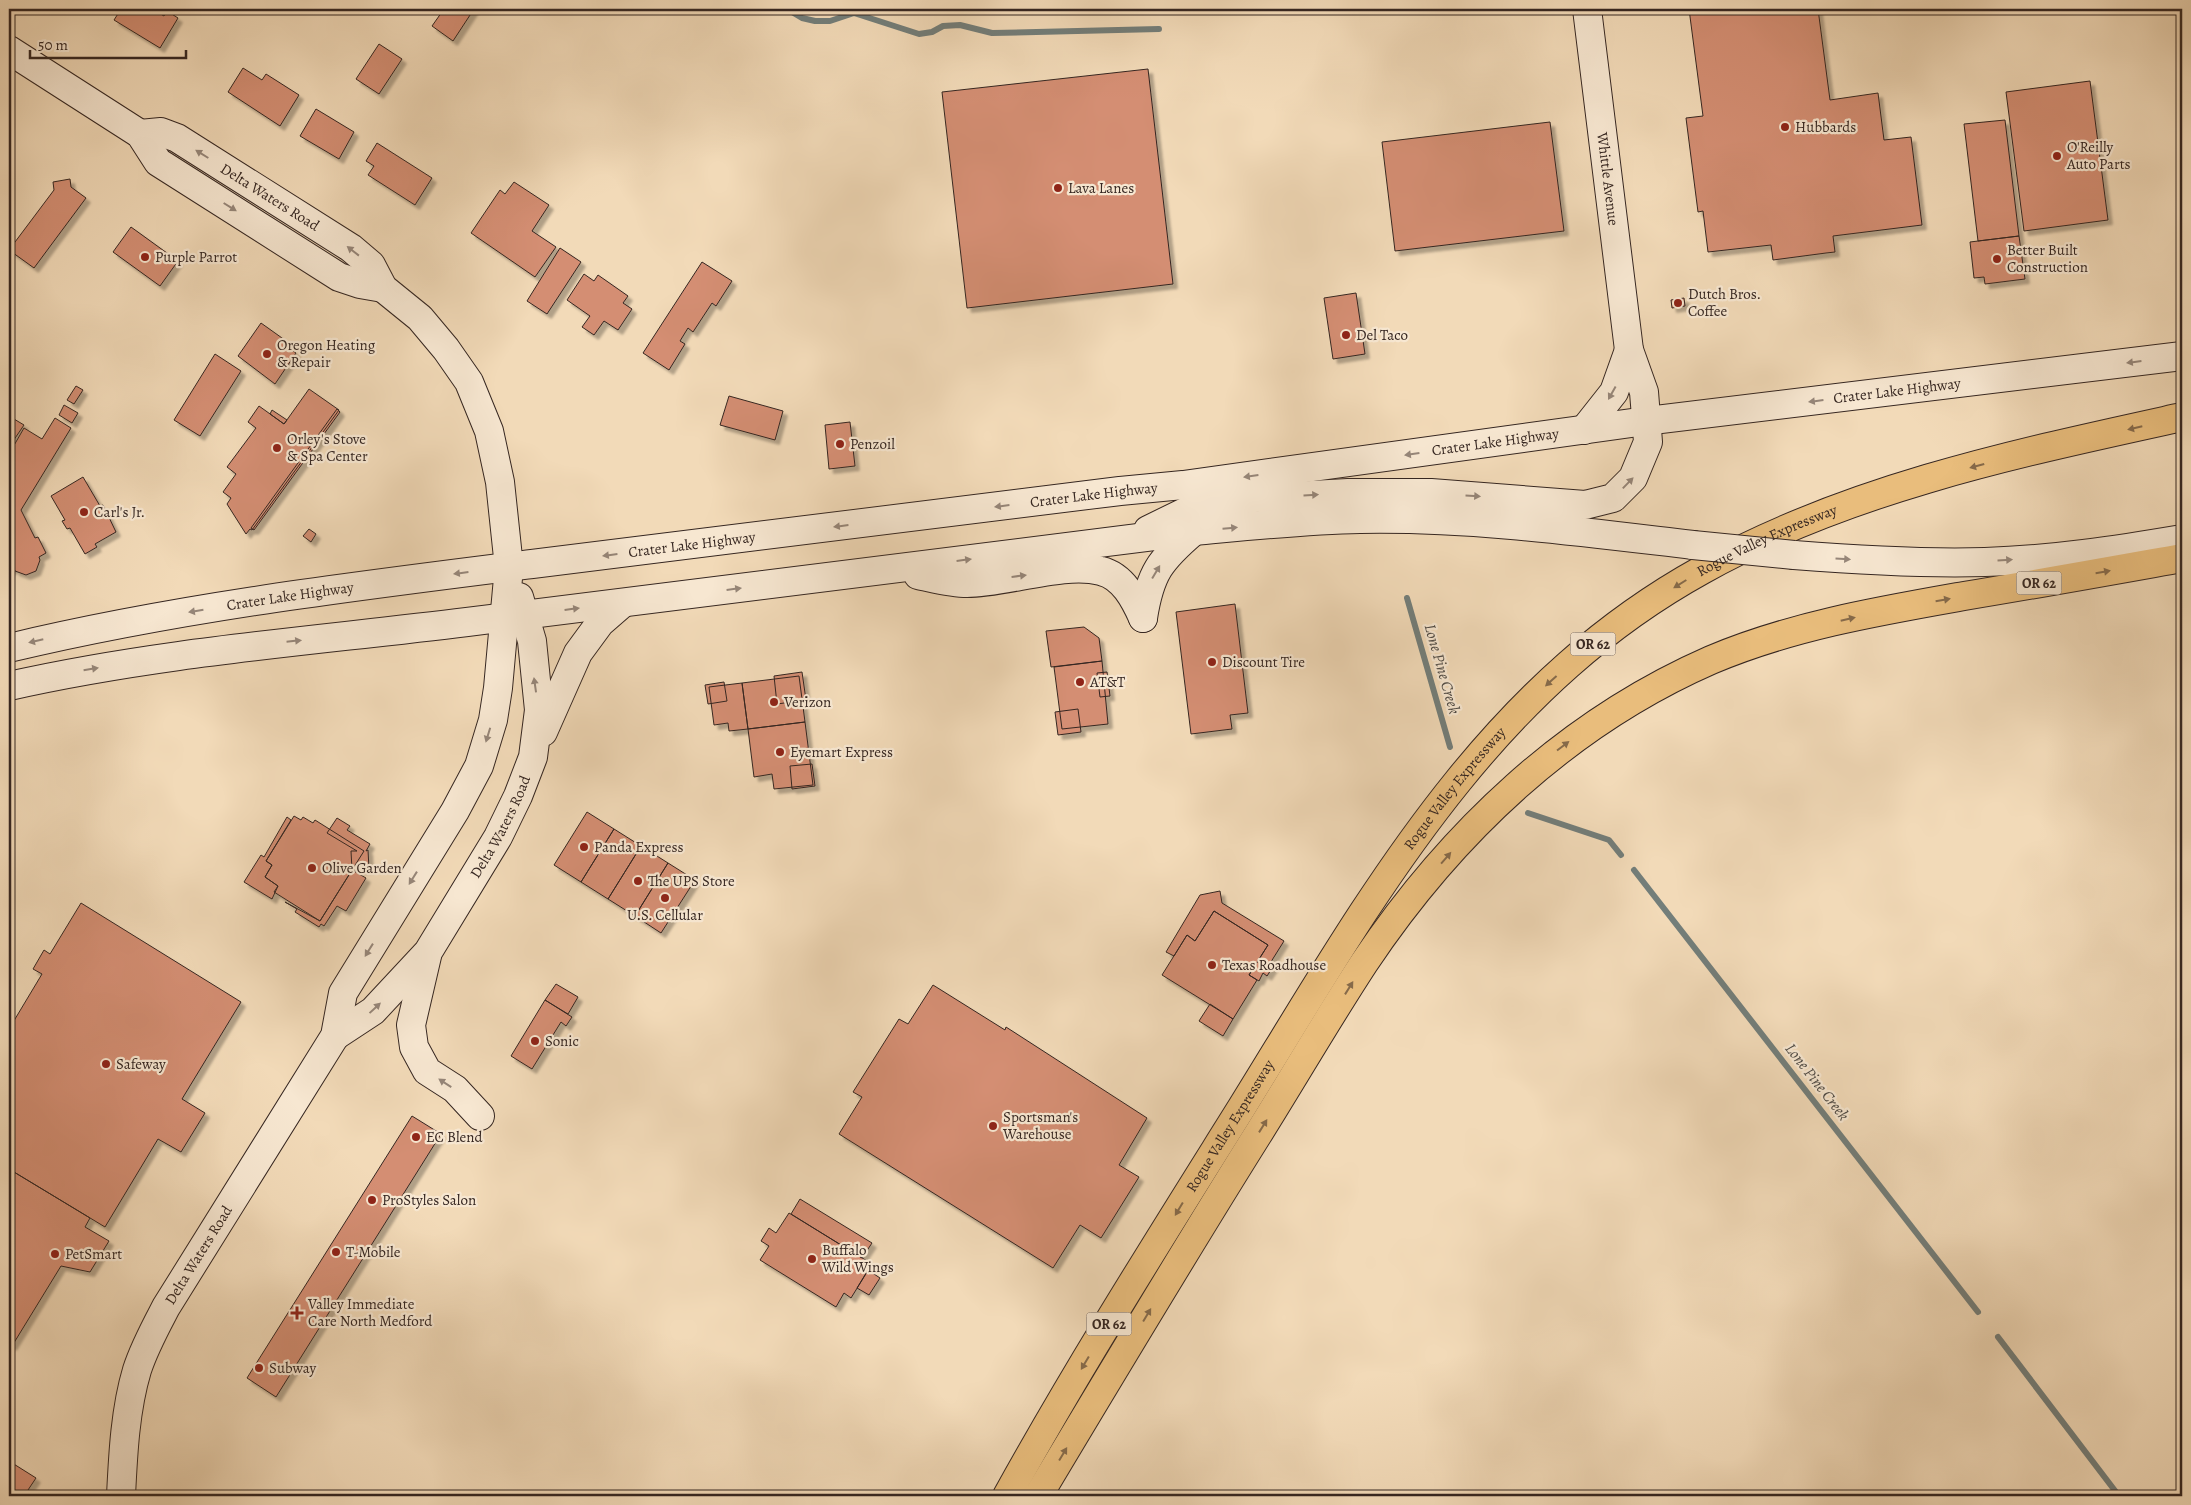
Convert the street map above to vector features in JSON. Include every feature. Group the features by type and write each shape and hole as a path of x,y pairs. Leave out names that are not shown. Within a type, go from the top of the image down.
{"highway":[{"name":"Rogue Valley Expressway","path":"1007,1496 1208,1161 1395,864 1473,761 1529,701 1585,651 1658,598 1699,572 1742,549 1799,524 1868,498 1943,475 2018,455 2182,418"},
{"name":"Rogue Valley Expressway","path":"1038,1496 1237,1167 1365,963 1398,916 1458,845 1520,782 1547,759 1605,716 1673,678 1714,659 1801,629 1895,608 2182,558"}],"main road":[{"name":"Whittle Avenue","path":"1130,539 1193,508 1255,498 1348,492 1430,493 1585,505 1613,498 1634,478 1648,442 1644,392 1630,350 1587,9"},
{"name":"Delta Waters Road","path":"9,50 140,134 161,132 185,143 351,248 371,265 383,288 420,318 446,349 469,382 489,431 500,482 514,616 493,720 479,766 455,811 343,993 335,1036 166,1307 145,1349 131,1395 124,1450 121,1496"},
{"path":"1584,430 1614,392 1630,350"},
{"name":"Crater Lake Highway","path":"9,648 58,636 176,614 509,567 1183,485 1646,421 2182,356"},
{"path":"9,686 65,673 155,658 623,603 1194,531 1360,519 1414,519 1505,524 1794,555 1889,562 1985,562 2098,552 2182,539"},
{"path":"884,570 967,583 1082,568 1103,571 1119,581 1136,601 1143,618 1147,594 1153,576 1168,553 1194,531"},
{"path":"532,757 578,653 600,623 623,603"},
{"name":"Delta Waters Road","path":"335,1036 373,1011 428,952 498,837 518,796 532,757 539,710 532,641 514,616"},
{"path":"428,952 410,1025 414,1046 427,1071 455,1089 480,1116"}],"building":[{"path":"121,9 152,9 164,16 167,11 178,18 160,48 114,20"},
{"path":"444,9 474,9 453,41 432,26"},
{"name":"Hubbards","path":"1689,9 1818,9 1830,100 1878,93 1884,140 1911,137 1922,225 1833,236 1835,252 1773,260 1771,245 1708,252 1703,211 1698,212 1686,118 1703,116"},
{"path":"379,44 402,59 379,94 356,79"},
{"path":"243,68 262,80 266,74 299,95 280,126 228,92"},
{"name":"Lava Lanes","path":"1148,69 1173,284 967,308 942,92"},
{"name":"O'Reilly Auto Parts","path":"2090,81 2108,220 2024,231 2006,92"},
{"path":"316,109 354,132 339,159 300,136"},
{"path":"2005,120 2019,236 1978,241 1964,124"},
{"path":"1550,122 1564,231 1395,251 1382,142"},
{"path":"377,143 432,178 415,205 368,175 374,166 366,161"},
{"path":"70,179 71,187 86,198 34,268 9,250 54,190 53,182"},
{"path":"514,182 549,205 532,231 556,247 535,277 471,233 500,190 505,194"},
{"name":"Purple Parrot","path":"131,227 178,261 160,286 113,252"},
{"name":"Better Built Construction","path":"2019,236 2025,279 1985,284 1984,277 1974,278 1970,242"},
{"path":"560,248 581,262 547,314 527,301"},
{"path":"702,262 732,281 716,306 712,303 693,332 688,328 680,341 685,344 669,370 643,353"},
{"path":"584,274 594,281 598,275 628,296 623,303 632,309 618,330 604,321 594,335 582,327 590,316 567,300"},
{"path":"1356,293 1365,354 1333,359 1324,298"},
{"name":"Dutch Bros. Coffee","path":"1684,298 1685,306 1672,308 1671,300"},
{"name":"Oregon Heating & Repair","path":"261,323 289,343 286,346 296,353 275,384 238,356"},
{"path":"215,354 241,371 200,436 174,420"},
{"path":"76,386 83,390 74,404 67,400"},
{"name":"Orley's Stove & Spa Center","path":"309,389 339,410 252,530 250,529 246,534 227,504 231,498 223,492 236,474 227,467 256,428 248,422 259,406 284,424"},
{"path":"729,396 783,411 775,440 720,425"},
{"path":"64,405 78,413 72,423 59,415"},
{"path":"337,409 340,412 254,530 251,528"},
{"path":"272,410 287,420 284,424 270,414"},
{"path":"9,416 24,425 9,447"},
{"path":"55,418 71,428 21,510 35,538 38,537 46,553 39,557 40,560 36,571 26,575 15,571 14,568 9,571 9,454 24,428 42,439"},
{"name":"Penzoil","path":"850,422 855,466 829,469 825,425"},
{"name":"Carl's Jr.","path":"83,477 100,506 103,505 116,532 95,544 97,547 85,554 70,528 67,529 62,521 65,520 51,496"},
{"path":"309,529 316,534 311,542 303,536"},
{"name":"Discount Tire","path":"1235,604 1248,713 1230,715 1232,729 1191,734 1176,612"},
{"path":"1084,627 1099,638 1102,661 1051,667 1046,631"},
{"name":"AT&T","path":"1102,661 1108,724 1062,729 1054,667"},
{"path":"802,672 806,700 777,704 774,676"},
{"path":"1107,672 1110,696 1100,697 1097,673"},
{"name":"Verizon","path":"799,676 805,722 748,729 742,683"},
{"path":"724,682 727,701 708,704 705,685"},
{"path":"742,683 748,729 729,731 728,723 714,725 709,687"},
{"path":"1078,709 1081,732 1058,735 1055,712"},
{"name":"Eyemart Express","path":"805,722 813,785 774,789 772,774 754,777 748,729"},
{"path":"812,764 815,786 792,789 790,766"},
{"name":"Panda Express","path":"587,812 614,829 581,882 554,865"},
{"name":"Olive Garden","path":"294,816 301,820 303,817 313,823 315,820 364,851 320,921 274,892 278,886 265,877 272,865 266,861"},
{"path":"287,817 291,820 266,861 272,865 265,877 278,886 272,899 244,882 261,855 264,857"},
{"path":"337,818 350,826 347,830 370,844 366,851 368,850 369,869 352,870 351,851 357,851 327,833"},
{"path":"614,829 641,846 608,899 581,882"},
{"name":"The UPS Store","path":"641,846 668,863 635,916 608,899"},
{"name":"U.S. Cellular","path":"668,863 695,880 661,933 635,916"},
{"path":"352,870 366,878 346,911 337,906 324,926 321,924 319,927 295,912 297,909 285,902 320,921"},
{"path":"1220,891 1222,903 1284,941 1269,965 1273,967 1267,976 1263,973 1259,981 1249,975 1268,945 1214,911 1195,941 1187,935 1174,956 1166,952 1200,895"},
{"name":"Safeway","path":"81,903 241,1002 182,1099 205,1113 181,1152 158,1139 105,1227 9,1169 9,1029 42,974 33,969 44,950 50,954"},
{"name":"Texas Roadhouse","path":"1214,911 1268,945 1249,975 1257,980 1233,1019 1162,975 1187,935 1195,941"},
{"path":"556,984 578,997 568,1014 545,1000"},
{"name":"Sportsman's Warehouse","path":"933,985 1005,1030 1006,1027 1147,1118 1119,1165 1139,1177 1101,1238 1080,1225 1053,1268 839,1134 862,1097 853,1092 899,1019 908,1024"},
{"name":"Sonic","path":"545,1000 572,1017 566,1026 561,1022 532,1069 511,1056"},
{"path":"1210,1004 1233,1019 1223,1036 1199,1021"},
{"path":"412,1116 441,1134 276,1397 247,1378"},
{"name":"PetSmart","path":"9,1169 90,1218 85,1227 109,1241 90,1272 61,1266 12,1346 9,1344"},
{"path":"800,1199 872,1243 862,1258 791,1214"},
{"name":"Buffalo Wild Wings","path":"789,1213 872,1264 851,1298 844,1293 836,1307 760,1260 769,1246 761,1241 769,1228 776,1233"},
{"path":"868,1270 880,1278 869,1295 857,1288"},
{"path":"9,1461 36,1478 24,1496 9,1496"}],"waterway":[{"name":"Lone Pine Creek","path":"787,9 802,18 815,21 830,21 854,13 919,34 932,32 943,26 960,25 992,33 1159,29"},
{"name":"Lone Pine Creek","path":"1407,598 1450,747"},
{"name":"Lone Pine Creek","path":"1528,813 1609,840 1621,855"},
{"name":"Lone Pine Creek","path":"1634,870 1978,1312"},
{"path":"1998,1337 2119,1496"}],"place":[{"name":"Hubbards","path":"1785,127"},
{"name":"O'Reilly Auto Parts","path":"2057,156"},
{"name":"Lava Lanes","path":"1058,188"},
{"name":"Purple Parrot","path":"145,257"},
{"name":"Better Built Construction","path":"1997,259"},
{"name":"Dutch Bros. Coffee","path":"1678,303"},
{"name":"Del Taco","path":"1346,335"},
{"name":"Oregon Heating & Repair","path":"267,354"},
{"name":"Penzoil","path":"840,444"},
{"name":"Orley's Stove & Spa Center","path":"277,448"},
{"name":"Carl's Jr.","path":"84,512"},
{"name":"Discount Tire","path":"1212,662"},
{"name":"AT&T","path":"1080,682"},
{"name":"Verizon","path":"774,702"},
{"name":"Eyemart Express","path":"780,752"},
{"name":"Panda Express","path":"584,847"},
{"name":"Olive Garden","path":"312,868"},
{"name":"The UPS Store","path":"638,881"},
{"name":"U.S. Cellular","path":"665,898"},
{"name":"Texas Roadhouse","path":"1212,965"},
{"name":"Sonic","path":"535,1041"},
{"name":"Safeway","path":"106,1064"},
{"name":"Sportsman's Warehouse","path":"993,1126"},
{"name":"EC Blend","path":"416,1137"},
{"name":"ProStyles Salon","path":"372,1200"},
{"name":"T-Mobile","path":"336,1252"},
{"name":"PetSmart","path":"55,1254"},
{"name":"Buffalo Wild Wings","path":"812,1259"},
{"name":"Valley Immediate Care North Medford","path":"297,1313"},
{"name":"Subway","path":"259,1368"}]}
